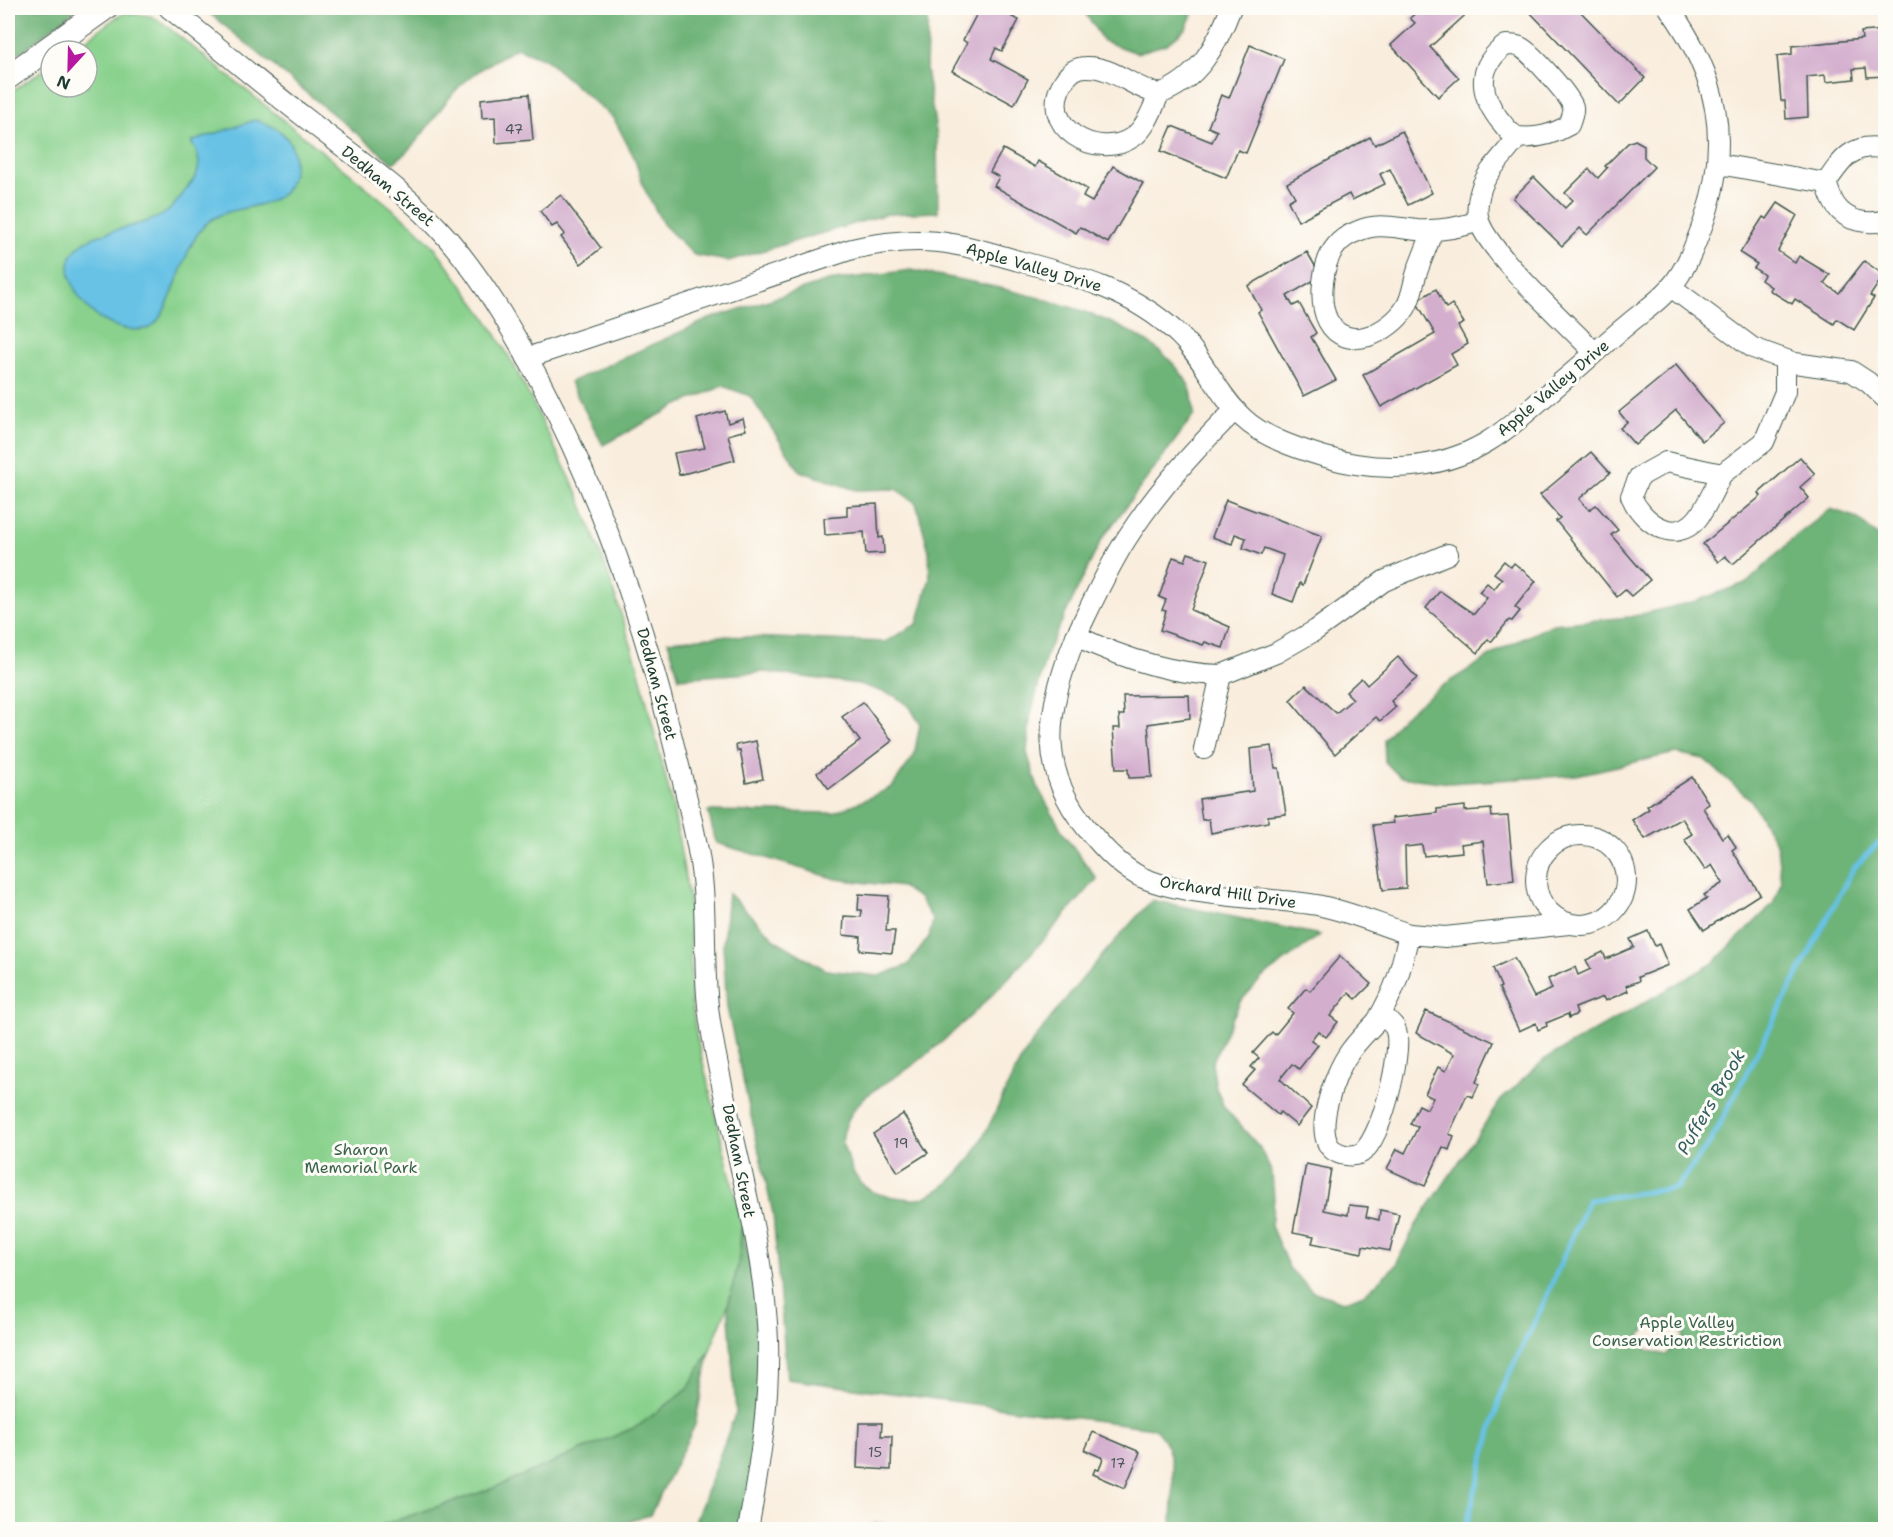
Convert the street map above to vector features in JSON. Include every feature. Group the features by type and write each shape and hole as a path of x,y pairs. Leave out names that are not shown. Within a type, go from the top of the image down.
{"street":[{"path":"8,77 105,8"},
{"name":"Dedham Street","path":"169,8 426,216 465,261 499,310 527,358 592,487 621,563 652,659 699,855 706,904 705,976 710,1020 756,1249 768,1339 766,1426 748,1530"},
{"path":"1159,94 1134,85 1108,71 1086,67 1068,74 1058,92 1055,106 1060,122 1078,138 1087,142 1111,144 1124,142 1140,130 1159,94 1181,84 1214,49 1230,8"},
{"name":"Apple Valley Drive","path":"527,358 852,249 902,242 951,243 1084,279 1116,291 1177,333 1200,359 1235,410 1249,423 1271,436 1335,460 1378,467 1431,463 1468,452 1497,436 1671,287 1696,245 1714,194 1719,164 1718,116 1703,66 1669,8"},
{"path":"1506,45 1522,47 1569,99 1573,107 1569,125 1559,131 1531,139 1518,137 1510,134 1490,106 1484,93 1484,80 1492,55 1506,45"},
{"path":"1518,137 1485,181 1478,205 1479,221 1487,236 1514,269 1594,352"},
{"path":"1826,183 1848,154 1865,146 1886,149"},
{"path":"1719,164 1826,183"},
{"path":"1826,183 1836,207 1858,222 1875,223 1886,219"},
{"path":"1433,230 1410,299 1391,325 1364,338 1353,338 1332,327 1324,311 1323,286 1328,263 1336,245 1351,234 1371,226 1433,230 1458,228 1479,221"},
{"path":"1671,287 1740,340 1754,348 1785,360 1851,371 1864,378 1886,399"},
{"path":"1722,474 1666,462 1639,477 1631,496 1649,522 1668,531 1684,528 1696,520 1722,474 1764,442 1785,392 1785,360"},
{"name":"Orchard Hill Drive","path":"1235,410 1190,457 1144,512 1110,568 1076,636 1053,703 1050,727 1051,755 1057,779 1068,801 1085,827 1102,846 1139,876 1195,890 1320,906 1408,934 1445,937 1569,924 1595,924 1617,909 1624,897 1626,871 1622,859 1603,840 1590,835 1576,835 1557,842 1542,857 1537,870 1536,884 1539,897 1546,909 1569,924"},
{"path":"1076,636 1108,651 1148,664 1221,675 1276,652 1316,630 1384,581 1448,554"},
{"path":"1204,749 1221,675"},
{"path":"1380,1015 1391,1022 1397,1031 1395,1064 1390,1087 1377,1131 1369,1147 1359,1154 1341,1154 1330,1148 1324,1129 1334,1084 1347,1055 1380,1015 1400,978 1408,934"}],"green space":[{"path":"8,8 77,8 27,48 8,59"},
{"path":"203,8 928,8 926,69 937,137 938,212 887,214 728,261 694,255 663,224 644,188 634,157 614,119 545,59 517,48 480,70 460,86 412,146 393,163"},
{"path":"1082,8 1195,8 1186,28 1167,44 1137,53 1103,41"},
{"name":"Sharon Memorial Park","path":"125,13 151,16 163,23 415,227 436,249 486,318 514,365 578,494 606,568 637,663 673,807 690,905 691,1000 696,1034 742,1224 738,1265 728,1305 710,1350 688,1389 638,1426 491,1489 370,1529 8,1530 8,94 39,73 39,99 99,99 99,39 87,39"},
{"name":"Apple Valley Conservation Restriction","path":"911,270 1023,294 1065,305 1106,320 1141,338 1171,361 1190,388 1194,415 1102,539 1047,652 1030,718 1027,753 1038,788 1065,836 1097,879 988,999 916,1063 865,1097 850,1116 842,1139 850,1166 860,1182 874,1192 883,1195 919,1199 943,1187 960,1171 986,1131 1018,1065 1030,1046 1104,953 1152,900 1320,935 1262,978 1240,1002 1212,1063 1216,1088 1224,1107 1260,1148 1272,1173 1274,1198 1271,1226 1289,1268 1312,1291 1343,1302 1366,1293 1395,1266 1416,1225 1501,1100 1545,1059 1712,964 1773,904 1781,883 1777,846 1751,800 1704,759 1676,753 1577,775 1449,783 1400,777 1385,762 1384,740 1402,717 1442,686 1500,650 1553,624 1630,617 1696,601 1748,582 1797,535 1831,509 1857,518 1885,543 1885,1529 1172,1529 1171,1461 1162,1437 1153,1428 787,1379 773,1214 727,1008 723,945 728,893 777,941 826,970 879,976 908,965 929,937 933,920 920,899 902,887 836,879 716,843 708,811 833,813 892,787 914,756 920,724 910,707 895,696 859,684 765,672 679,678 668,641 721,636 885,642 917,624 930,578 929,551 916,503 896,489 856,490 800,471 750,396 723,386 678,405 603,445 570,382 709,319 828,281","holes":["1669,1318 1684,1336 1666,1355 1647,1350 1640,1335 1654,1323"]},
{"path":"742,1224 761,1323 763,1400 744,1529 692,1530 736,1412 728,1305 738,1265"},
{"path":"710,1350 695,1425 650,1515 601,1529 370,1529 491,1489 638,1426 688,1389"}],"water":[{"path":"255,120 282,133 293,150 292,178 285,192 260,205 214,218 202,228 188,252 165,309 150,328 133,330 117,327 91,311 73,285 69,266 73,252 85,242 100,235 154,219 167,212 197,173 199,163 191,142"}],"building":[{"path":"980,8 1017,8 1012,17 1019,20 1002,51 996,48 991,59 1028,79 1014,105 952,71 967,43 963,40"},
{"path":"1421,8 1473,8 1430,47 1459,78 1438,97 1391,45 1415,23 1410,18"},
{"path":"1526,8 1577,8 1645,78 1619,105"},
{"path":"1886,30 1886,76 1867,77 1866,68 1853,69 1854,79 1826,82 1825,75 1807,77 1808,117 1786,119 1785,101 1781,101 1777,56 1792,54 1792,46 1862,39 1861,32"},
{"path":"1250,45 1284,59 1246,153 1238,150 1226,178 1161,151 1172,126 1212,142 1217,131 1208,127 1221,95 1229,98"},
{"path":"529,94 533,140 496,143 495,117 482,118 481,99"},
{"path":"1402,131 1432,193 1408,205 1390,169 1380,174 1385,184 1352,200 1349,194 1298,221 1288,201 1295,197 1287,183 1370,137 1375,145"},
{"path":"1635,140 1644,145 1644,157 1654,167 1587,235 1580,228 1562,246 1513,198 1534,177 1565,208 1573,200 1565,193 1589,169 1598,178 1607,168 1605,166 1628,143"},
{"path":"1003,149 1035,167 1038,161 1087,189 1083,197 1092,202 1113,166 1143,183 1108,243 1080,227 1076,233 994,186 999,177 990,172"},
{"path":"561,195 601,248 581,264 561,237 565,234 557,224 552,227 540,211"},
{"path":"1778,203 1797,215 1778,251 1795,263 1799,256 1830,275 1824,283 1839,293 1864,261 1884,275 1870,296 1874,298 1854,330 1837,319 1834,324 1795,299 1792,304 1769,290 1771,287 1761,280 1764,275 1754,268 1757,264 1740,253 1763,217 1767,219"},
{"path":"1307,252 1321,276 1287,296 1293,306 1299,303 1316,333 1311,337 1336,380 1304,396 1258,312 1261,310 1248,286"},
{"path":"1436,289 1446,308 1452,304 1464,323 1458,326 1468,344 1451,354 1457,365 1381,407 1363,375 1435,334 1416,301"},
{"path":"1676,365 1724,423 1702,441 1676,410 1635,445 1620,428 1627,422 1619,412"},
{"path":"725,411 728,423 743,418 746,430 728,435 735,460 679,475 674,453 705,448 697,419"},
{"path":"1591,452 1610,473 1579,499 1589,510 1596,505 1618,530 1611,535 1650,580 1631,596 1625,590 1617,597 1556,521 1560,518 1540,495"},
{"path":"1800,457 1815,474 1800,487 1809,498 1733,564 1725,556 1718,562 1703,544 1761,496 1759,493"},
{"path":"1226,500 1322,536 1303,585 1300,583 1293,602 1272,594 1283,555 1264,548 1261,555 1243,548 1246,538 1235,534 1232,544 1212,537"},
{"path":"877,504 879,538 883,537 884,553 866,554 864,532 825,535 824,518 847,516 847,506"},
{"path":"1188,553 1209,560 1191,610 1230,627 1223,648 1205,642 1203,645 1160,630 1166,611 1162,610 1166,600 1159,597 1173,557 1185,561"},
{"path":"1504,561 1511,567 1514,563 1536,581 1515,607 1520,611 1512,621 1509,620 1491,642 1488,639 1478,653 1426,608 1440,591 1474,614 1487,598 1479,592 1487,583 1494,589 1502,579 1494,573"},
{"path":"1398,657 1417,678 1391,701 1396,707 1380,721 1376,717 1335,754 1290,700 1306,685 1336,713 1353,699 1346,692 1361,678 1367,685"},
{"path":"1189,695 1190,718 1148,724 1152,777 1129,778 1128,769 1116,769 1113,728 1120,728 1119,715 1124,715 1123,696"},
{"path":"863,702 892,741 829,789 817,773 860,741 842,717"},
{"path":"756,741 763,779 746,783 740,750 737,751 736,745"},
{"path":"1272,746 1275,768 1279,768 1286,814 1268,816 1268,822 1211,833 1209,819 1202,820 1199,799 1253,791 1250,749"},
{"path":"1692,777 1709,804 1703,808 1722,838 1728,834 1736,847 1732,850 1760,894 1704,930 1690,909 1707,898 1704,895 1723,883 1712,865 1705,870 1684,839 1692,834 1682,818 1645,839 1632,820 1649,809 1647,806"},
{"path":"1465,806 1465,811 1491,809 1492,817 1508,816 1514,880 1488,883 1483,841 1461,844 1462,852 1424,856 1422,845 1405,847 1406,888 1383,890 1373,825 1393,823 1392,818 1437,813 1437,809"},
{"path":"859,894 889,896 886,931 895,931 892,953 860,950 861,937 843,935 844,916 861,917 862,910 858,910"},
{"path":"1648,931 1655,946 1659,944 1668,965 1638,977 1639,981 1626,986 1628,991 1605,1001 1603,997 1575,1008 1577,1014 1569,1018 1568,1014 1546,1023 1547,1026 1538,1030 1536,1023 1519,1031 1499,988 1501,987 1493,968 1514,958 1534,997 1552,989 1548,979 1575,967 1578,975 1591,969 1586,960 1603,952 1606,959 1634,947 1630,939"},
{"path":"1340,956 1371,984 1356,999 1349,993 1330,1016 1338,1022 1326,1037 1318,1031 1311,1040 1318,1045 1299,1069 1292,1064 1280,1079 1311,1108 1297,1126 1280,1112 1278,1115 1242,1085 1255,1070 1251,1067 1259,1058 1253,1053 1272,1032 1275,1035 1293,1013 1288,1009 1306,988 1310,991"},
{"path":"1426,1011 1494,1042 1476,1082 1479,1084 1473,1097 1467,1095 1449,1134 1454,1136 1449,1150 1443,1147 1425,1186 1387,1169 1397,1149 1405,1153 1418,1127 1410,1124 1419,1105 1427,1109 1433,1098 1425,1094 1438,1067 1446,1071 1454,1054 1416,1033"},
{"path":"903,1114 928,1153 898,1172 873,1134"},
{"path":"1306,1164 1331,1169 1324,1210 1348,1215 1349,1205 1368,1207 1366,1217 1379,1220 1380,1210 1399,1214 1390,1251 1363,1246 1362,1253 1312,1243 1314,1236 1293,1232"},
{"path":"859,1423 882,1423 881,1436 892,1436 891,1470 857,1468"},
{"path":"1093,1432 1140,1452 1125,1488 1093,1474 1095,1469 1099,1470 1103,1458 1085,1450"},
{"path":"873,1522 884,1523 883,1530 871,1530"}],"waterway":[{"name":"Puffers Brook","path":"1465,1530 1503,1386 1541,1309 1588,1200 1676,1188 1711,1141 1853,869 1878,843 1886,840"}]}
